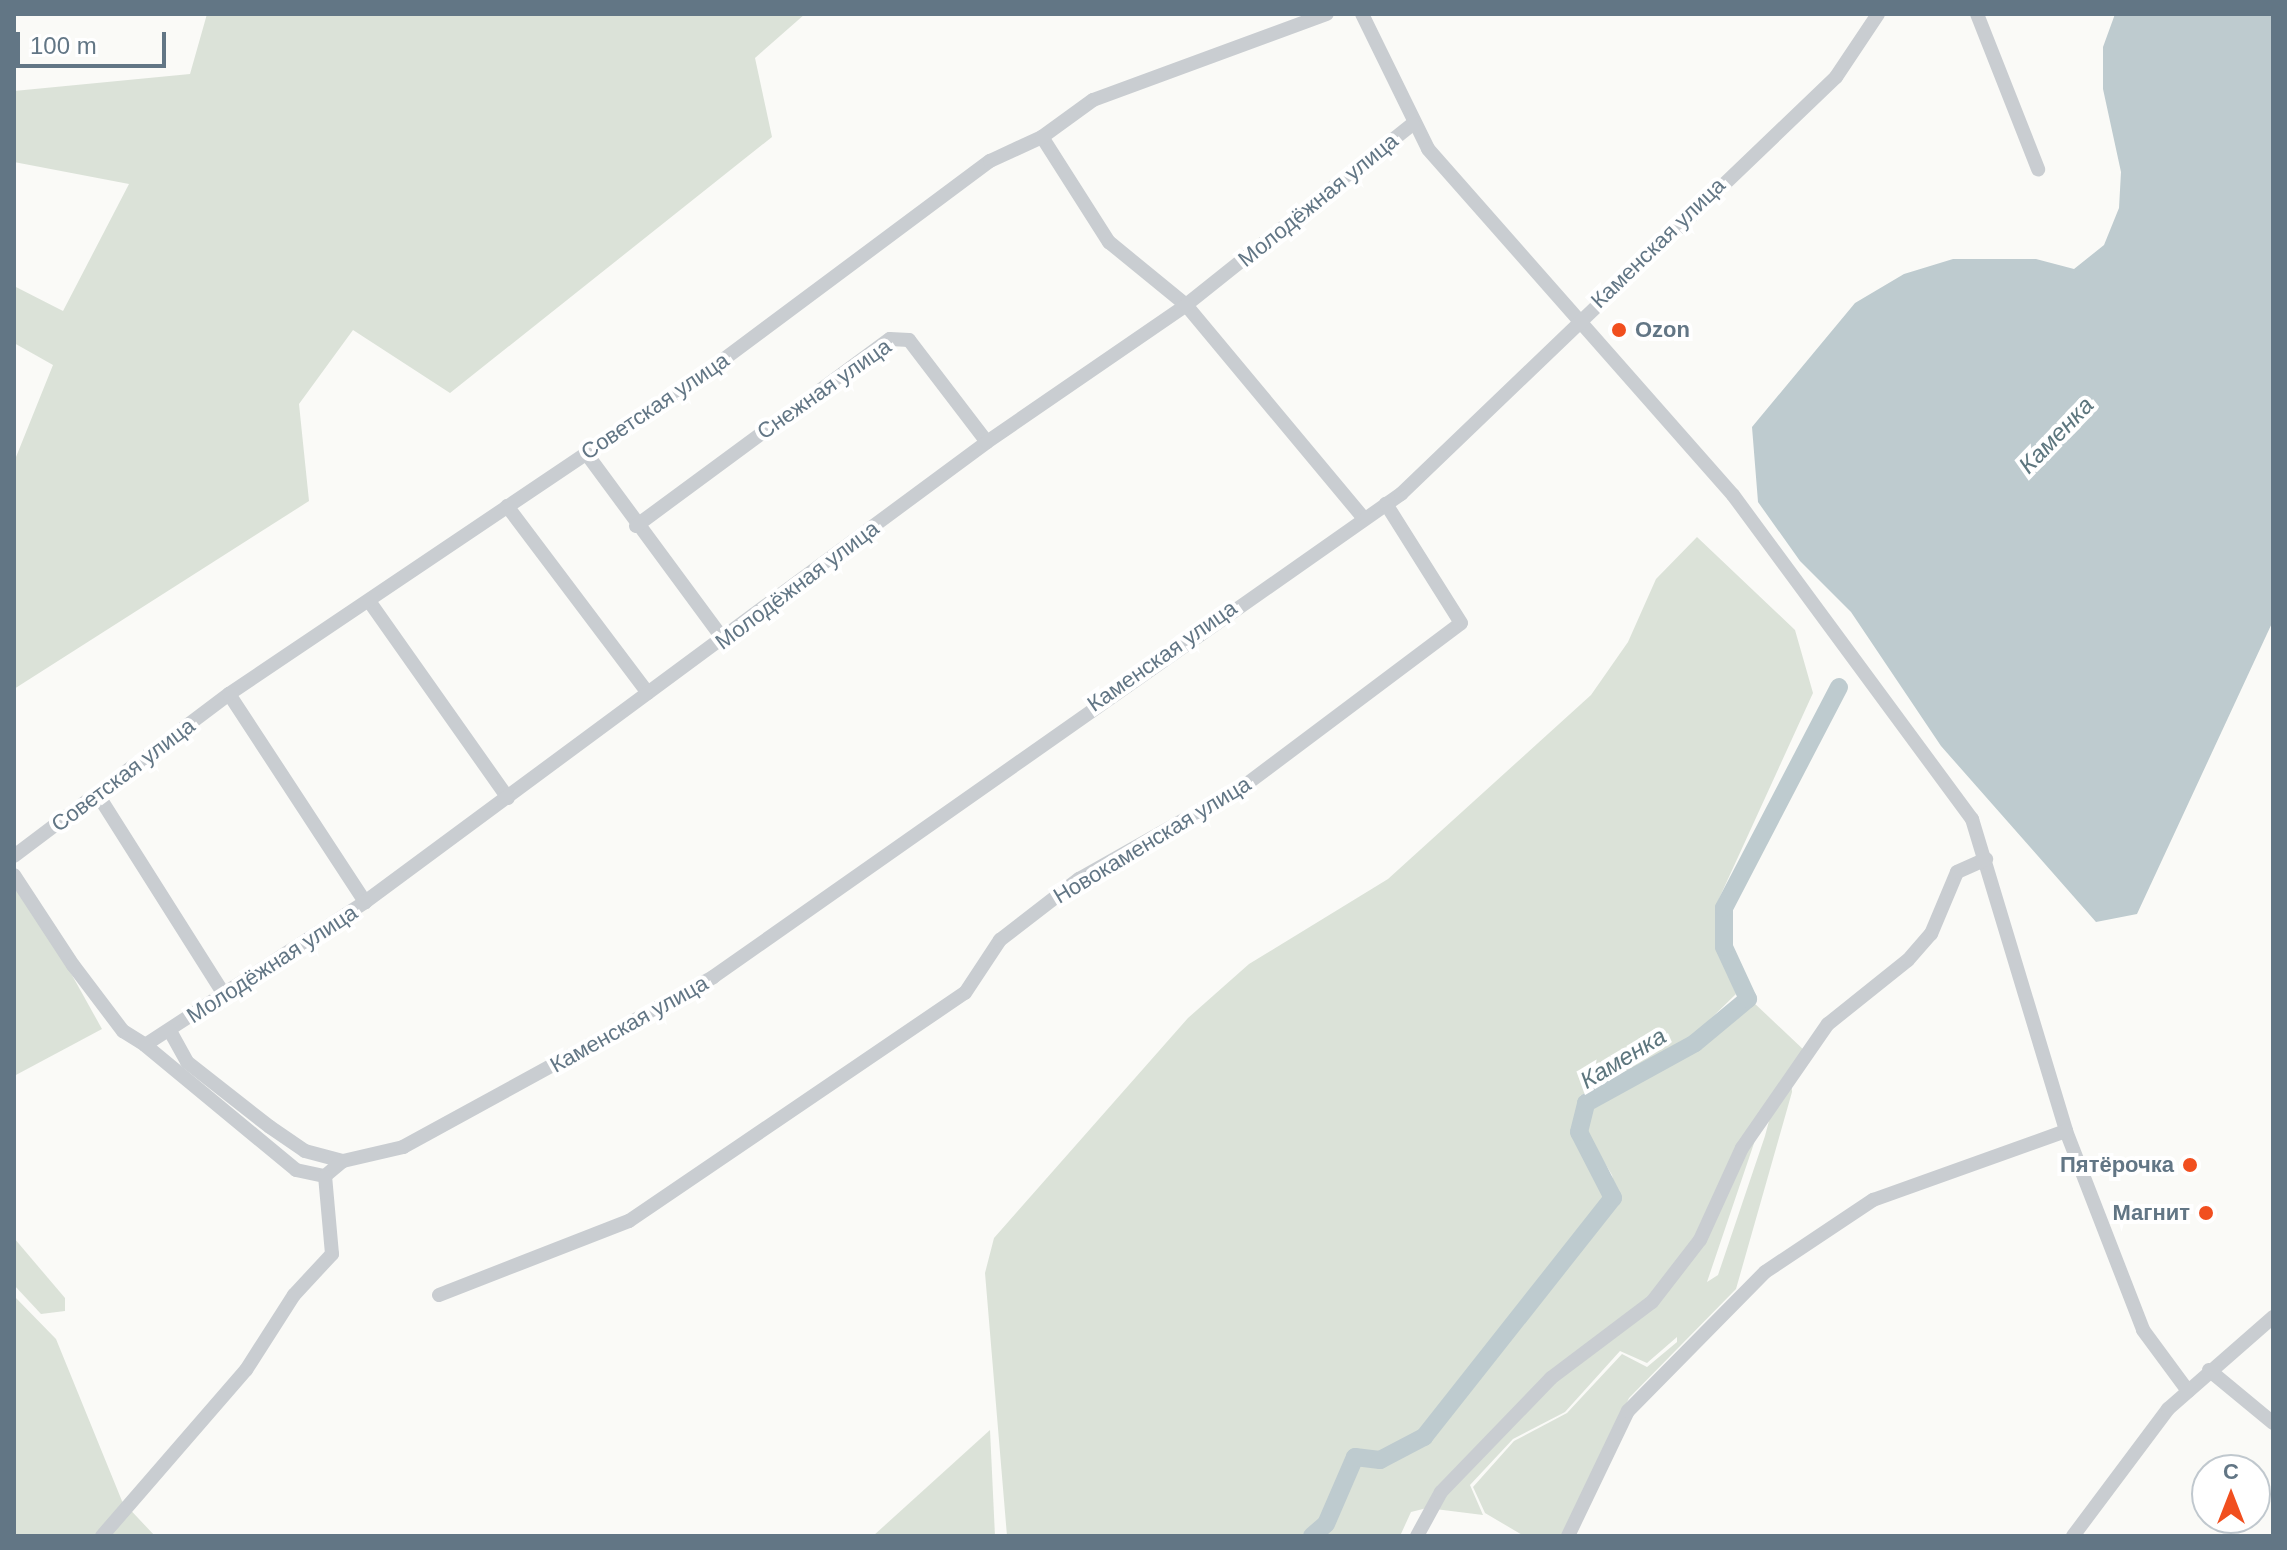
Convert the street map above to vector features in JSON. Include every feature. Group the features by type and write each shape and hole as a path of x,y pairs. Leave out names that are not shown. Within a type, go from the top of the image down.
{"street":[{"name":"Советская улица","path":"14,856 229,694 586,453 990,161 1042,137 1093,100 1327,14"},
{"path":"1362,14 1413,124 1476,209 1579,318 1733,495 1942,772 1972,819 2066,1131 2143,1330 2188,1391"},
{"name":"Каменская улица","path":"343,1161 403,1147 713,977 1386,504 1836,77 1878,14"},
{"path":"1977,14 2038,169"},
{"name":"Молодёжная улица","path":"145,1045 365,902 724,640 987,442 1186,305 1413,124"},
{"path":"1042,137 1109,242 1186,305 1364,519"},
{"name":"Снежная улица","path":"636,526 890,339 909,340 987,442"},
{"path":"586,453 636,526 724,640"},
{"name":"Новокаменская улица","path":"439,1295 629,1221 965,993 1000,940 1079,879 1244,786 1461,623 1386,504"},
{"path":"507,506 648,693"},
{"path":"369,601 508,798"},
{"path":"229,694 365,902"},
{"path":"98,795 224,994"},
{"path":"1417,1536 1441,1492 1551,1378 1652,1302 1700,1240 1742,1148 1828,1024 1908,960 1931,934 1957,872 1986,859"},
{"path":"14,875 73,965 123,1031 145,1045 296,1170 325,1176"},
{"path":"170,1031 187,1062 270,1127 305,1151 343,1161"},
{"path":"1568,1536 1628,1411 1765,1272 1873,1200 2066,1131"},
{"path":"325,1176 343,1161"},
{"path":"102,1536 237,1381 294,1295 332,1254 325,1176"},
{"path":"2073,1536 2188,1391 2273,1317"},
{"path":"2209,1370 2273,1423"}],"shaded area":[{"path":"207,14 805,14 755,58 772,137 450,393 353,330 299,404 309,501 14,689 14,462 53,365 14,343 14,286 63,311 129,184 14,162 14,91 190,74"},
{"path":"1697,537 1795,630 1813,693 1717,903 1718,950 1736,994 1691,1038 1580,1096 1571,1134 1607,1197 1421,1433 1380,1453 1351,1453 1324,1521 1307,1536 1007,1536 985,1273 994,1238 1188,1018 1249,964 1388,879 1591,695 1628,642 1656,579"},
{"path":"14,871 102,1029 14,1076"},
{"path":"1752,1001 1806,1052 1791,1070 1792,1092 1736,1289 1629,1398 1563,1536 1524,1536 1485,1513 1473,1487 1514,1441 1567,1413 1622,1354 1647,1367 1677,1342 1677,1337 1647,1363 1620,1351 1565,1412 1513,1439 1470,1485 1483,1515 1427,1508 1411,1512 1400,1536 1321,1536 1357,1463 1381,1465 1425,1443 1617,1200 1612,1175 1586,1132 1592,1107 1702,1046","holes":["1769,1099 1774,1102 1718,1275 1707,1282"]},
{"path":"14,1238 65,1298 65,1311 41,1314 14,1285"},
{"path":"14,1296 56,1339 122,1501 155,1536 14,1536"},
{"path":"990,1430 995,1536 873,1536"}],"water":[{"path":"2115,14 2273,14 2273,621 2137,914 2096,922 1941,746 1851,612 1800,561 1758,502 1752,427 1855,303 1904,274 1953,259 2036,259 2074,269 2104,245 2119,208 2121,172 2103,89 2103,47"}],"waterway":[{"name":"Каменка","path":"1312,1536 1326,1524 1355,1457 1380,1460 1424,1437 1613,1198 1579,1132 1586,1103 1695,1043 1748,999 1724,947 1724,908 1839,687"}],"place":[{"name":"Ozon","path":"1619,330"},
{"name":"Пятёрочка","path":"2190,1165"},
{"name":"Магнит","path":"2206,1213"}]}
